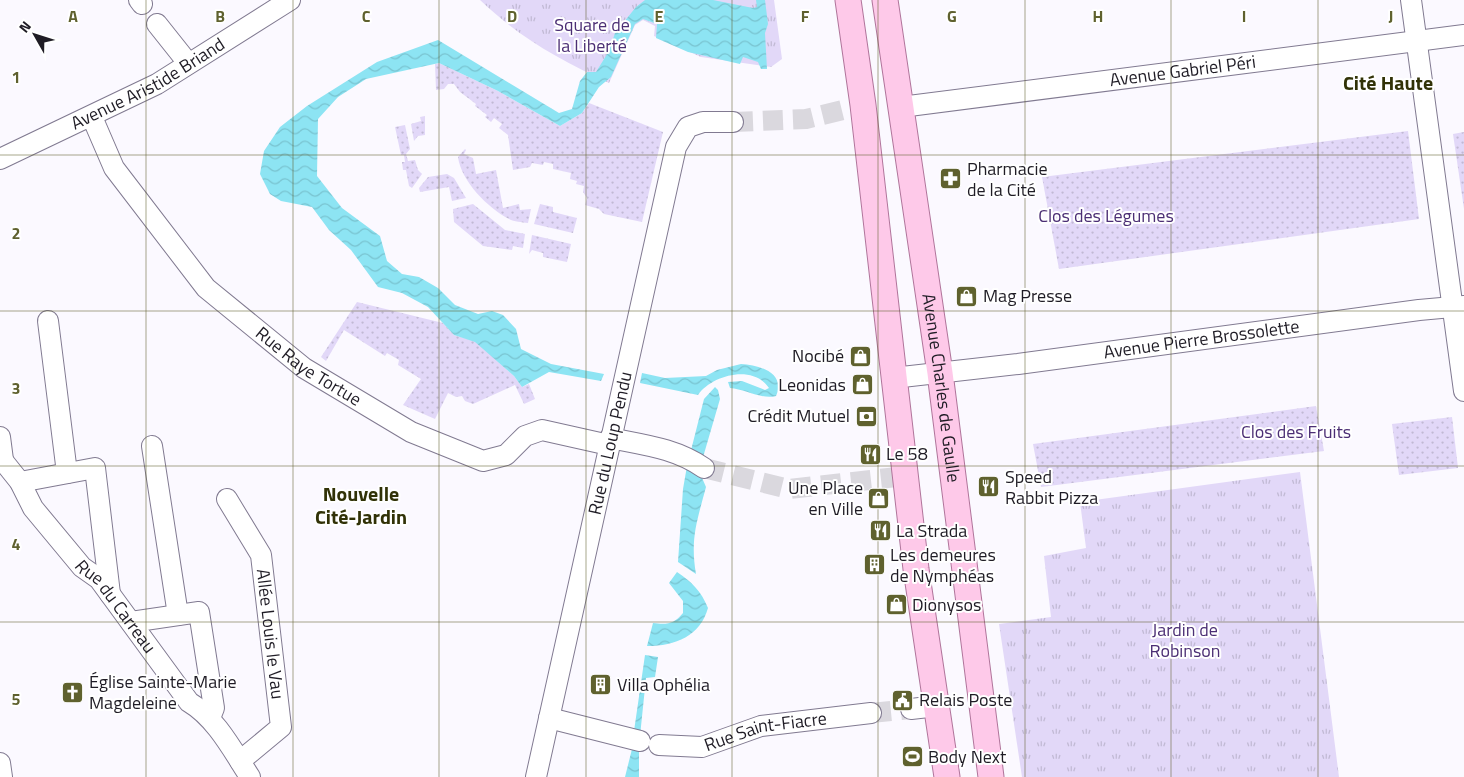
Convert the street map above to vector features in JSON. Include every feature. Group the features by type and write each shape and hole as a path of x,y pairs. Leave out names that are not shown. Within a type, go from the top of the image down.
{"main road":[{"path":"848,0 863,105 916,569 947,777"},
{"name":"Avenue Charles de Gaulle","path":"885,0 940,373 991,777"}],"street":[{"name":"Avenue Aristide Briand","path":"0,159 92,117 157,84 290,0"},
{"path":"1411,0 1458,307 1464,391"},
{"path":"157,24 188,63"},
{"name":"Avenue Gabriel Péri","path":"901,107 1464,35"},
{"name":"Rue Raye Tortue","path":"92,117 114,168 206,288 304,368 411,432 483,461 506,455 526,436 542,430 610,442 668,449 687,456 704,468"},
{"name":"Rue du Loup Pendu","path":"536,777 627,360 676,147 688,127 703,122 733,122"},
{"name":"Avenue Pierre Brossolette","path":"893,378 1018,364 1164,342 1458,307"},
{"path":"48,322 67,473"},
{"path":"0,437 2,458"},
{"path":"152,446 178,615"},
{"name":"Rue du Carreau","path":"2,458 20,482 33,508 82,568 99,579 189,702 200,708 210,718 245,769"},
{"path":"20,482 95,468 110,594"},
{"name":"Allée Louis le Vau","path":"227,499 261,555 281,727 245,769"},
{"path":"131,622 199,612 214,708 210,718"},
{"path":"911,709 937,706"},
{"name":"Rue Saint-Fiacre","path":"659,745 702,747 761,726 871,713"},
{"path":"549,718 635,740"},
{"path":"0,763 2,777"}],"green space":[{"name":"Square de la Liberté","path":"480,0 774,0 782,59 771,67 701,57 654,36 655,26 643,20 635,25 609,83 541,47 510,26"},
{"path":"439,63 498,91 560,126 582,113 589,103 663,132 642,222 604,214 599,209 585,205 587,198 583,192 584,186 576,184 577,181 570,179 571,173 553,169 553,164 544,162 543,165 532,163 530,167 513,170 508,135 499,128 502,124 494,118 491,122 485,117 487,115 460,92 454,84 448,84 444,89 436,90 435,64"},
{"path":"425,116 425,135 418,136 414,141 411,124 421,121 420,117"},
{"path":"405,125 410,149 406,154 408,161 415,160 418,170 422,174 412,188 409,186 406,170 403,170 402,162 405,162 404,155 401,155 395,127"},
{"name":"Clos des Légumes","path":"1408,131 1419,219 1059,269 1042,177"},
{"path":"1464,132 1464,209 1453,134"},
{"path":"465,149 464,154 473,158 476,174 496,170 503,208 519,204 520,210 531,209 528,223 509,219 484,201 477,193 460,166 458,157"},
{"path":"447,174 454,178 466,198 452,201 449,187 420,192 419,188 428,177"},
{"path":"473,204 505,230 525,234 523,248 513,246 512,250 483,246 454,222 453,209"},
{"path":"540,204 553,207 553,212 577,218 573,233 534,224"},
{"path":"532,235 571,244 567,262 543,257 543,253 532,250 529,254"},
{"path":"357,302 443,323 454,335 475,341 514,376 522,387 529,384 535,399 524,404 515,385 473,404 465,401 462,396 456,397 448,393 435,419 403,405 421,379 398,365 399,360 387,353 385,356 344,330 326,361 321,357"},
{"name":"Clos des Fruits","path":"1316,406 1324,451 1041,487 1033,444"},
{"path":"1452,417 1458,468 1399,475 1392,424"},
{"name":"Jardin de Robinson","path":"1300,472 1339,777 1022,777 999,624 1051,617 1044,556 1086,548 1080,502"}],"water":[{"path":"645,0 713,0 753,8 757,7 756,0 765,0 768,24 765,33 767,69 761,69 758,62 743,57 740,64 688,52 656,38 657,24 643,19 635,24 611,77 599,87 582,113 560,126 498,91 439,63 366,79 338,97 318,119 317,176 342,208 380,236 387,261 402,274 419,277 438,288 455,305 478,314 492,311 503,315 516,329 521,349 551,364 604,374 601,381 549,372 522,387 514,376 475,342 454,335 428,307 402,293 378,287 351,250 329,230 312,207 281,201 270,194 260,174 264,151 280,127 307,106 377,62 438,40 559,113 572,109 580,81 587,72 596,72 609,51 615,33 636,7"},
{"path":"741,364 763,368 774,376 778,388 776,396 765,397 730,388 728,382 742,381 765,390 769,388 753,376 743,374 733,375 713,382 698,395 640,383 642,373 665,378 706,376 717,370"},
{"path":"715,387 718,390 720,399 699,471 706,487 694,540 696,574 678,562 683,489 704,399"},
{"path":"677,572 692,583 702,597 708,608 704,618 699,626 685,638 668,644 647,646 653,623 670,623 683,613 683,601 669,583"},
{"path":"645,655 658,657 655,677 646,678 640,736 634,731"},
{"path":"633,745 639,750 639,777 625,777"}],"tunnel":[{"path":"733,122 806,119 863,105"},
{"path":"704,468 789,489 906,476"},
{"path":"871,713 911,709"}],"place":[{"name":"Pharmacie de la Cité","path":"951,179"},
{"name":"Mag Presse","path":"967,296"},
{"name":"Nocibé","path":"860,356"},
{"name":"Leonidas","path":"862,385"},
{"name":"Crédit Mutuel","path":"866,416"},
{"name":"Le 58","path":"870,454"},
{"name":"Speed Rabbit Pizza","path":"989,487"},
{"name":"Une Place en Ville","path":"879,498"},
{"name":"La Strada","path":"880,531"},
{"name":"Les demeures de Nymphéas","path":"874,565"},
{"name":"Dionysos","path":"896,605"},
{"name":"Villa Ophélia","path":"601,685"},
{"name":"Église Sainte-Marie Magdeleine","path":"73,692"},
{"name":"Relais Poste","path":"903,700"},
{"name":"Body Next","path":"912,757"}],"district":[{"name":"Cité Haute","path":"1388,83"},
{"name":"Nouvelle Cité-Jardin","path":"361,506"}]}
